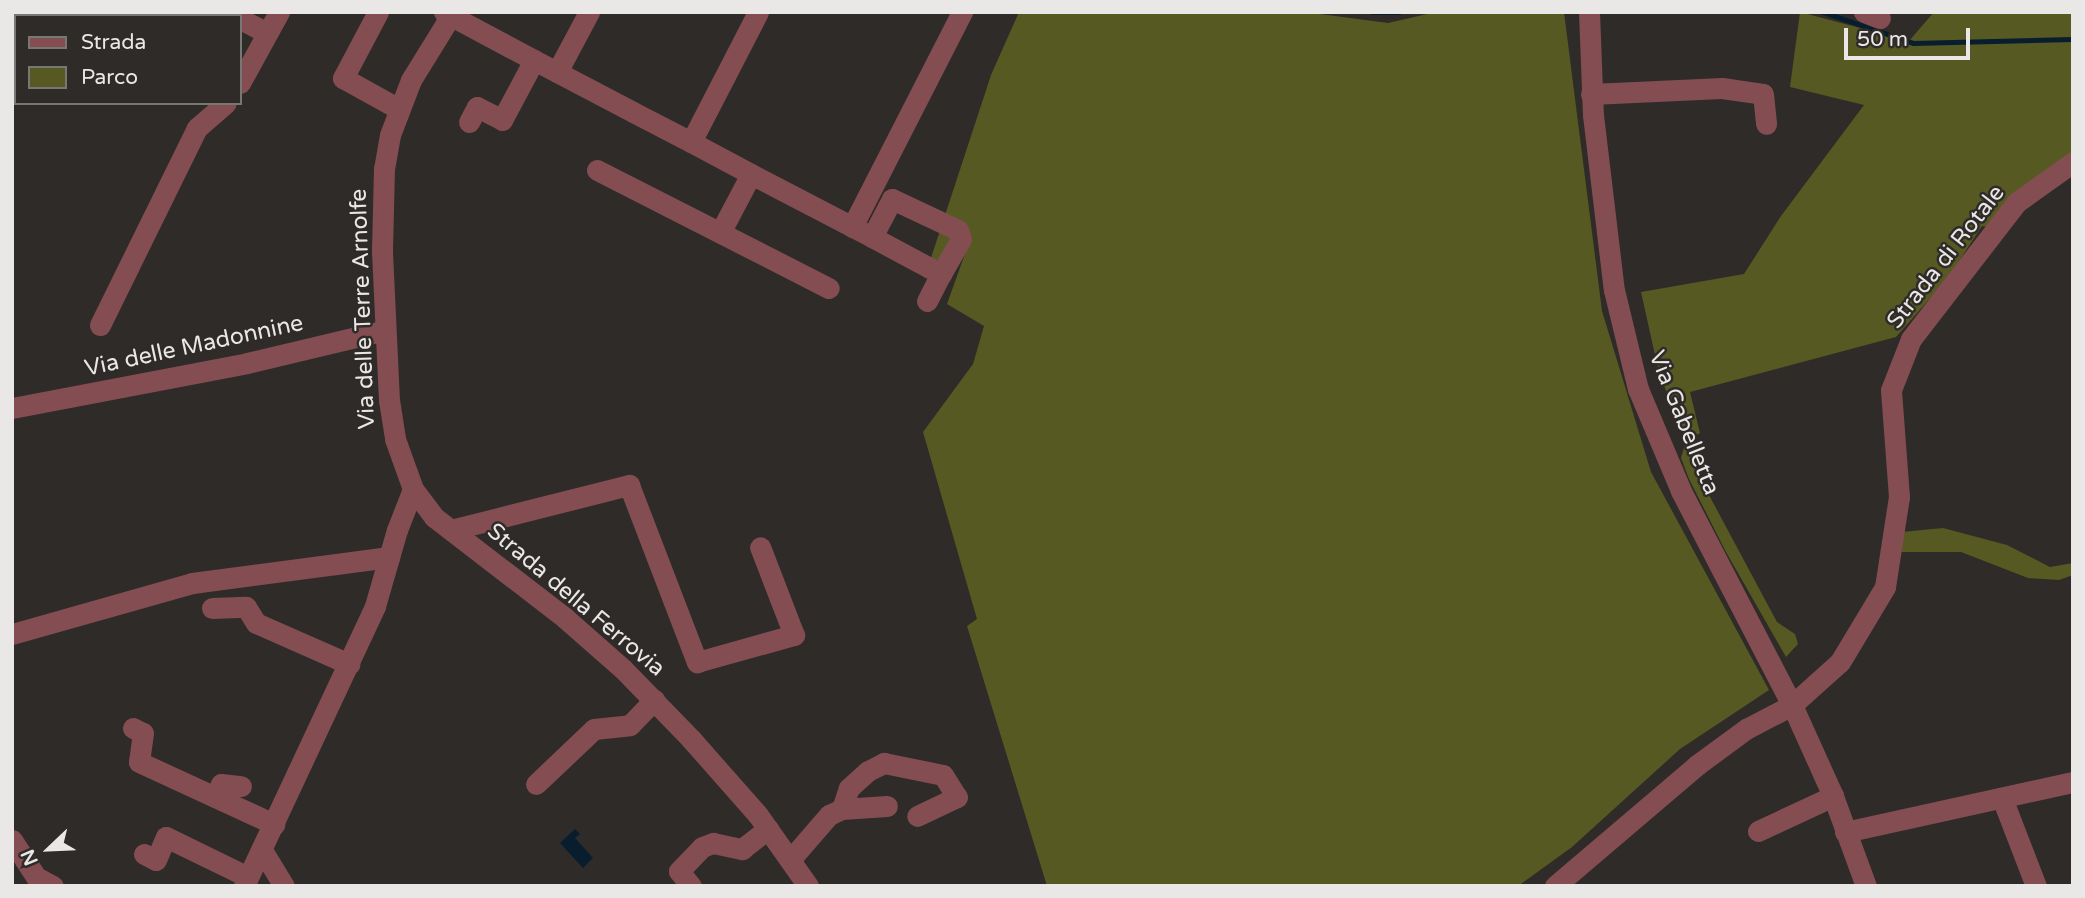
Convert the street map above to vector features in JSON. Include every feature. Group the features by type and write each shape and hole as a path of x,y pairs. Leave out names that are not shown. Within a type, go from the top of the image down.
{"street":[{"path":"242,79 279,12"},
{"path":"378,12 343,78 399,108"},
{"path":"557,72 589,12"},
{"path":"691,142 758,12"},
{"path":"852,227 962,12"},
{"name":"Via Gabelletta","path":"1589,12 1591,94 1614,290 1638,389 1681,491 1792,705 1833,796 1866,886"},
{"path":"449,13 941,274"},
{"name":"Via delle Terre Arnolfe","path":"413,489 395,439 385,330 382,251 384,168 399,108 411,80 449,13"},
{"path":"242,20 267,33"},
{"path":"469,122 477,107 502,120 534,60"},
{"path":"1591,94 1722,88 1763,94 1766,124"},
{"path":"100,325 197,128 224,105"},
{"name":"Strada di Rotale","path":"1792,705 1840,662 1885,587 1899,498 1891,390 1912,339 2017,202 2073,162"},
{"path":"597,170 830,288"},
{"path":"722,231 751,174"},
{"path":"872,237 892,198 958,230 961,239 927,301"},
{"name":"Via delle Madonnine","path":"12,408 247,363 385,330"},
{"path":"397,530 442,524 629,485 697,662 794,635 760,547"},
{"path":"144,854 156,860 166,837 246,881 375,606 397,530 413,489"},
{"name":"Strada della Ferrovia","path":"413,489 442,524 565,618 654,701 768,829 808,886"},
{"path":"12,634 192,583 389,557"},
{"path":"212,608 246,607 256,623 349,664"},
{"path":"536,784 593,729 630,725 654,701"},
{"path":"1555,886 1697,765 1746,729 1792,705"},
{"path":"133,728 143,733 139,762 274,824"},
{"path":"842,809 849,788 868,771 884,763 943,775 957,797 917,816"},
{"path":"1845,832 2073,782"},
{"path":"215,797 221,784 241,786"},
{"path":"1758,831 1833,796"},
{"path":"2002,798 2036,886"},
{"path":"790,860 829,815 842,809 887,806"},
{"path":"691,886 679,871 702,847 713,843 742,849 768,829"},
{"path":"12,840 36,877 53,886"},
{"path":"262,850 284,886"}],"green space":[{"path":"1019,12 1305,12 1388,23 1436,12 1564,12 1602,311 1651,472 1769,690 1680,749 1572,847 1518,886 1047,886 967,626 977,619 923,432 973,364 984,326 947,304 971,237 928,267 991,75"},
{"path":"1800,12 1909,41 1934,12 2073,12 2073,154 1987,227 1982,226 1948,278 1896,337 1690,392 1700,433 1686,441 1659,373 1641,292 1744,274 1781,216 1864,105 1790,87"},
{"path":"1686,441 1702,482 1777,622 1795,634 1798,644 1786,657 1726,552 1689,479 1681,458"},
{"path":"1943,528 2007,545 2050,567 2073,563 2073,575 2059,580 2028,578 1961,552 1902,552 1902,532"}],"water":[{"path":"575,829 580,834 575,838 593,858 583,868 560,843"}],"waterway":[{"path":"1372,12 1399,12"},
{"path":"1823,12 1913,43 2073,39"}]}
